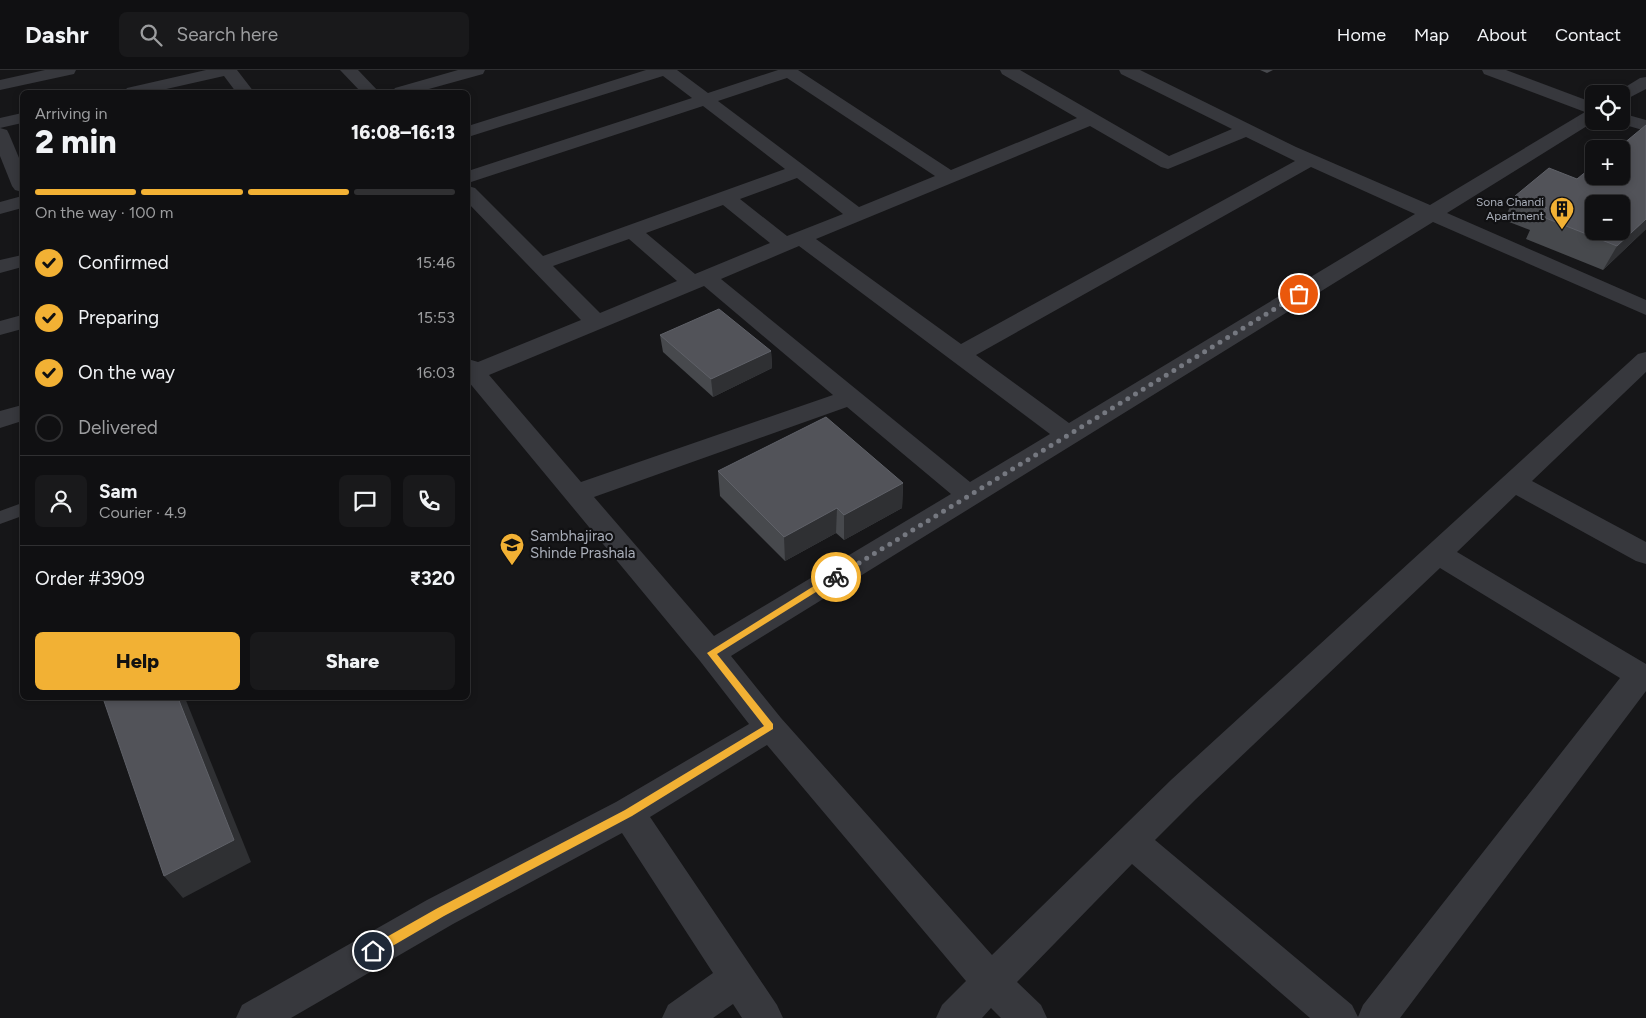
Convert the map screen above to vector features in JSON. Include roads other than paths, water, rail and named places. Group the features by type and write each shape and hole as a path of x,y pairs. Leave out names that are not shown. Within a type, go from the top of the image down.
{"street":[{"path":"0,85 68,70"},
{"path":"142,90 228,70 243,90"},
{"path":"348,70 368,90"},
{"path":"408,90 477,70"},
{"path":"470,131 665,70 858,215"},
{"path":"1008,70 1168,163 1246,130"},
{"path":"1127,70 1310,160 1646,308"},
{"path":"1490,70 1585,106"},
{"path":"470,176 706,100 788,71 949,177"},
{"path":"1630,92 1646,82"},
{"path":"0,123 20,118"},
{"path":"1028,1018 992,983 770,727 711,653 470,370 596,322 1093,118"},
{"path":"711,653 1585,119"},
{"path":"1630,121 1646,126"},
{"path":"0,134 20,181"},
{"path":"959,355 1310,160"},
{"path":"539,264 800,171"},
{"path":"470,194 596,322"},
{"path":"726,197 959,355 1068,435"},
{"path":"0,208 20,203"},
{"path":"632,231 851,397 969,495"},
{"path":"0,267 20,262"},
{"path":"0,328 20,323"},
{"path":"955,1018 1183,790 1646,359"},
{"path":"575,494 851,397"},
{"path":"0,420 20,414"},
{"path":"1513,482 1646,554"},
{"path":"1376,1018 1643,677 1437,553"},
{"path":"255,1018 440,912 628,813 770,727"},
{"path":"628,813 764,1018"},
{"path":"1132,842 1339,1018"},
{"path":"680,1018 738,978"}],"lane":[{"path":"0,518 20,510"}],"place":[{"name":"Sona Chandi Apartment","path":"1562,230"},
{"name":"Sambhajirao Shinde Prashala","path":"512,566"}]}
